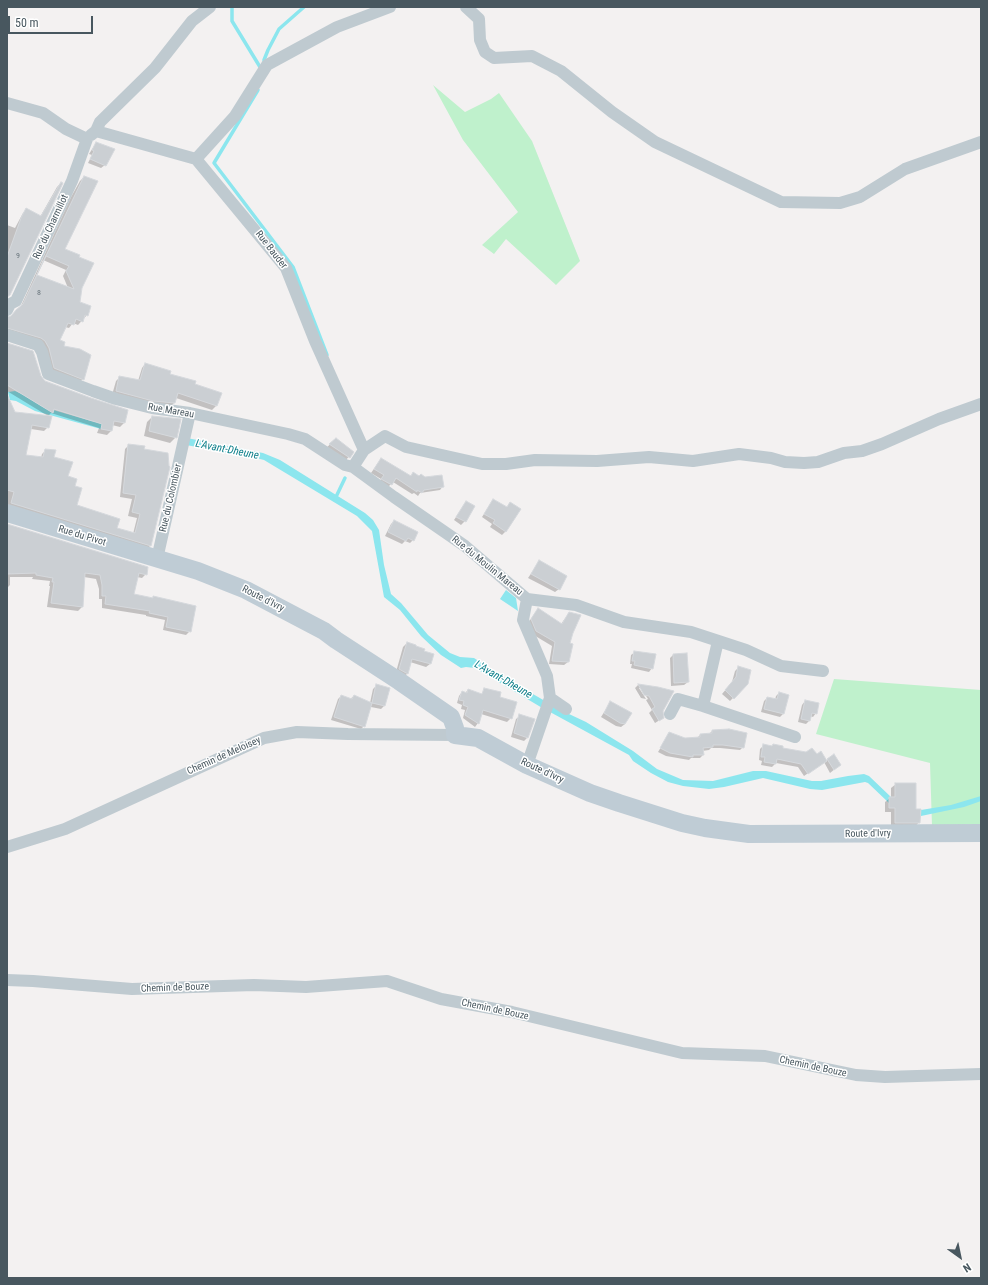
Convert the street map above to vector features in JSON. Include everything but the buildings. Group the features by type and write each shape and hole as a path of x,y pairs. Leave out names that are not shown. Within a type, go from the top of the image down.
{"main road":[{"name":"Rue du Pivot","path":"7,513 157,559"},
{"name":"Route d'Ivry","path":"157,559 198,571 246,590 324,631 451,716 455,728 455,735 478,738 527,765 590,793 619,803 682,823 705,828 750,834 981,833"}],"street":[{"name":"Rue du Charmillot","path":"8,306 16,301 92,135 100,122 155,68 192,21 210,7"},
{"path":"7,103 43,113 66,129 196,159 235,116 267,65 337,27 390,7"},
{"path":"466,7 480,19 480,40 485,52 494,58 532,56 561,71 612,112 655,142 781,202 840,203 860,197 906,169 981,142"},
{"name":"Rue Bauder","path":"196,159 286,268 315,341 364,450"},
{"name":"Rue Mareau","path":"7,335 38,345 42,352 48,374 116,399 152,408 190,414 288,434 305,439 345,465 353,467"},
{"path":"353,467 364,450 385,436 406,447 482,464 506,464 535,460 597,461 649,457 693,461 739,454 771,458 785,462 818,462 844,453 862,451 882,444 939,419 981,404"},
{"name":"Rue du Colombier","path":"157,559 190,414"},
{"name":"Rue du Moulin Mareau","path":"353,467 465,546 527,599 576,605 624,622 691,632 746,650 781,666 823,671"},
{"path":"527,599 523,620 547,676 549,704 527,765"},
{"path":"703,706 718,641"},
{"path":"670,714 678,699 795,737"},
{"path":"549,704 566,709"},
{"name":"Chemin de Meloisey","path":"7,847 65,829 264,738 297,732 455,735"},
{"name":"Chemin de Bouze","path":"7,980 132,990 254,985 306,986 387,981 441,999 512,1012 682,1053 765,1056 856,1075 884,1077 981,1074"}],"green space":[{"path":"433,85 465,112 491,99 499,93 532,141 580,261 556,285 506,239 494,254 482,245 518,212 463,140"},
{"path":"834,679 981,690 981,824 932,826 930,763 816,734"}],"water":[{"path":"15,391 43,407 103,423 101,429 35,411 16,401 10,400 8,392"},
{"name":"L'Avant-Dheune","path":"187,438 263,453 280,460 365,513 373,520 379,530 384,565 391,594 401,603 428,635 450,653 460,657 474,658 545,701 544,709 475,668 461,668 441,655 421,636 400,610 384,597 372,531 357,516 264,460 186,445"},
{"path":"506,590 516,598 518,611 500,599"},
{"path":"553,705 586,722 633,751 657,769 683,780 713,781 753,771 766,771 812,781 821,781 864,774 869,776 891,797 889,797 889,803 868,783 865,782 822,790 810,789 763,778 709,789 683,786 668,782 633,761 629,755 550,712"},
{"path":"981,796 981,801 964,807 921,816 921,810 951,805"}],"waterway":[{"path":"232,7 232,21 260,67"},
{"path":"265,64 264,60 279,29 304,7"},
{"path":"258,90 214,163 293,267 327,355"},
{"path":"335,499 345,478"}]}
